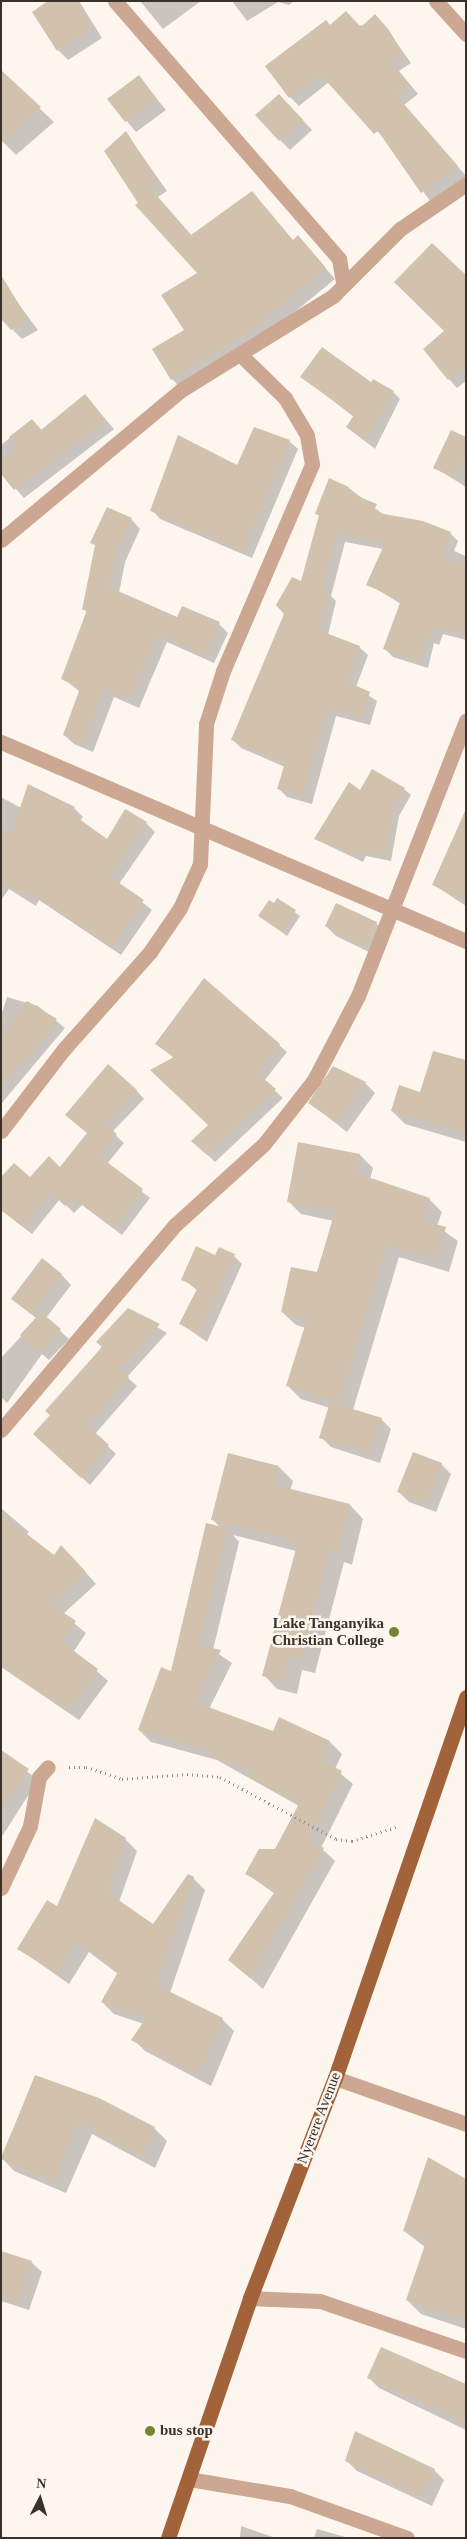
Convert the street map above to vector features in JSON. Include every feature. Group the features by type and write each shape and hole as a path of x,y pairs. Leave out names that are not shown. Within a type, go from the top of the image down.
{"main road":[{"name":"Nyerere Avenue","path":"168,2538 250,2298 335,2078 424,1814 466,1697"}],"street":[{"path":"115,1 339,259 343,282"},
{"path":"436,1 466,34"},
{"path":"1,540 181,390 242,356 333,296 343,282 400,229 466,184"},
{"path":"1,1131 64,1049 150,952 175,916 200,864 206,724 222,671 312,464 307,435 285,398 242,356"},
{"path":"1,1430 174,1225 264,1144 314,1080 358,996 466,720"},
{"path":"1,742 466,941"},
{"path":"1,1888 30,1826 39,1777 48,1767"},
{"path":"335,2078 466,2124"},
{"path":"250,2298 320,2301 466,2351"},
{"path":"189,2479 290,2496 407,2538"}],"path":[{"path":"48,1767 86,1767 140,1780 187,1774 220,1777 336,1839 352,1841 424,1814"}],"building":[{"path":"48,1 76,1 93,28 57,51 32,12"},
{"path":"346,11 361,27 375,14 389,30 403,54 391,62 410,85 396,95 458,166 421,193 378,131 374,134 320,74 289,98 265,66 326,20 330,25"},
{"path":"1,70 41,107 1,143"},
{"path":"139,75 157,99 125,122 107,99"},
{"path":"279,94 303,120 279,141 255,115"},
{"path":"126,131 158,181 149,187 191,235 252,191 293,240 298,235 326,268 248,332 171,380 152,349 184,330 161,295 197,273 135,205 138,203 104,151"},
{"path":"432,243 466,275 466,366 448,380 423,349 444,331 394,282"},
{"path":"1,275 28,319 11,330 1,319"},
{"path":"322,347 371,382 373,379 394,391 365,441 346,427 354,415 300,377"},
{"path":"85,394 106,420 14,490 1,474 1,460 17,447 9,437 32,419 41,430"},
{"path":"254,427 290,440 243,550 150,511 178,435 237,465"},
{"path":"451,430 466,437 466,452 454,478 433,468"},
{"path":"329,478 349,487 347,492 377,504 373,512 423,521 451,532 440,558 466,566 466,635 434,626 430,637 426,636 419,660 383,649 401,600 366,585 385,543 337,534 322,589 328,592 318,630 360,646 346,681 370,692 362,717 327,708 303,796 277,789 285,763 231,740 284,614 276,605 292,577 301,581 319,515 315,514"},
{"path":"107,507 132,518 116,552 109,587 177,617 182,606 220,622 205,655 157,634 130,699 104,688 84,743 63,735 80,688 61,679 87,610 82,610 95,545 90,543"},
{"path":"372,769 405,788 393,809 385,855 359,850 357,856 314,839 349,782 360,790"},
{"path":"28,784 75,807 71,813 107,839 125,809 147,822 109,876 144,900 112,947 30,892 27,897 1,882 1,829 11,834"},
{"path":"466,809 466,900 432,885"},
{"path":"277,898 296,910 282,932 258,916 269,900 274,903"},
{"path":"336,903 377,922 367,947 325,926"},
{"path":"204,978 280,1044 257,1073 276,1089 207,1155 191,1141 208,1125 150,1070 174,1057 155,1044"},
{"path":"27,1001 57,1019 25,1063 22,1061 1,1085 1,1036"},
{"path":"433,1051 466,1060 466,1133 391,1111 399,1085 420,1092"},
{"path":"108,1064 137,1090 105,1124 117,1134 99,1156 143,1189 114,1228 73,1198 65,1206 51,1192 23,1227 1,1210 1,1177 14,1163 30,1177 49,1156 60,1167 87,1133 65,1115"},
{"path":"333,1066 366,1082 337,1123 308,1103"},
{"path":"298,1142 360,1154 356,1173 430,1198 422,1220 446,1227 436,1260 387,1245 339,1402 286,1386 307,1319 281,1312 291,1267 317,1272 335,1211 287,1202"},
{"path":"196,1246 215,1255 219,1247 235,1254 199,1334 179,1324 198,1287 181,1280"},
{"path":"42,1258 62,1274 31,1314 11,1299"},
{"path":"128,1308 160,1324 119,1369 129,1377 87,1425 109,1445 81,1478 33,1434 50,1415 45,1411 102,1347 96,1342"},
{"path":"41,1312 61,1329 40,1352 20,1335"},
{"path":"330,1402 382,1418 370,1453 319,1438"},
{"path":"413,1452 442,1463 426,1503 397,1492"},
{"path":"228,1453 279,1466 275,1485 350,1504 338,1552 330,1549 301,1660 289,1657 283,1681 262,1676 298,1541 211,1520"},
{"path":"1,1514 54,1555 61,1545 86,1572 51,1604 76,1621 63,1640 67,1646 98,1669 68,1710 1,1666"},
{"path":"206,1523 228,1528 199,1645 221,1650 195,1702 273,1731 279,1717 330,1741 321,1761 342,1771 308,1840 324,1848 250,1978 228,1960 276,1890 245,1874 259,1849 275,1849 300,1802 250,1778 253,1771 211,1756 213,1751 138,1730 161,1667 171,1671"},
{"path":"1,1750 29,1769 1,1810"},
{"path":"95,1818 126,1838 107,1892 153,1924 188,1874 194,1877 156,1985 223,2018 198,2075 131,2040 146,2018 101,2002 118,1972 76,1941 57,1973 17,1949 47,1900 57,1906"},
{"path":"35,2075 99,2098 155,2127 142,2156 79,2122 54,2181 1,2159"},
{"path":"428,2157 466,2179 466,2320 406,2300 427,2239 403,2231"},
{"path":"1,2251 32,2261 19,2301 1,2295"},
{"path":"381,2347 466,2384 466,2421 367,2378"},
{"path":"355,2431 435,2469 422,2497 345,2461"}],"place":[{"name":"Lake Tanganyika Christian College","path":"394,1632"},
{"name":"bus stop","path":"150,2431"}]}
